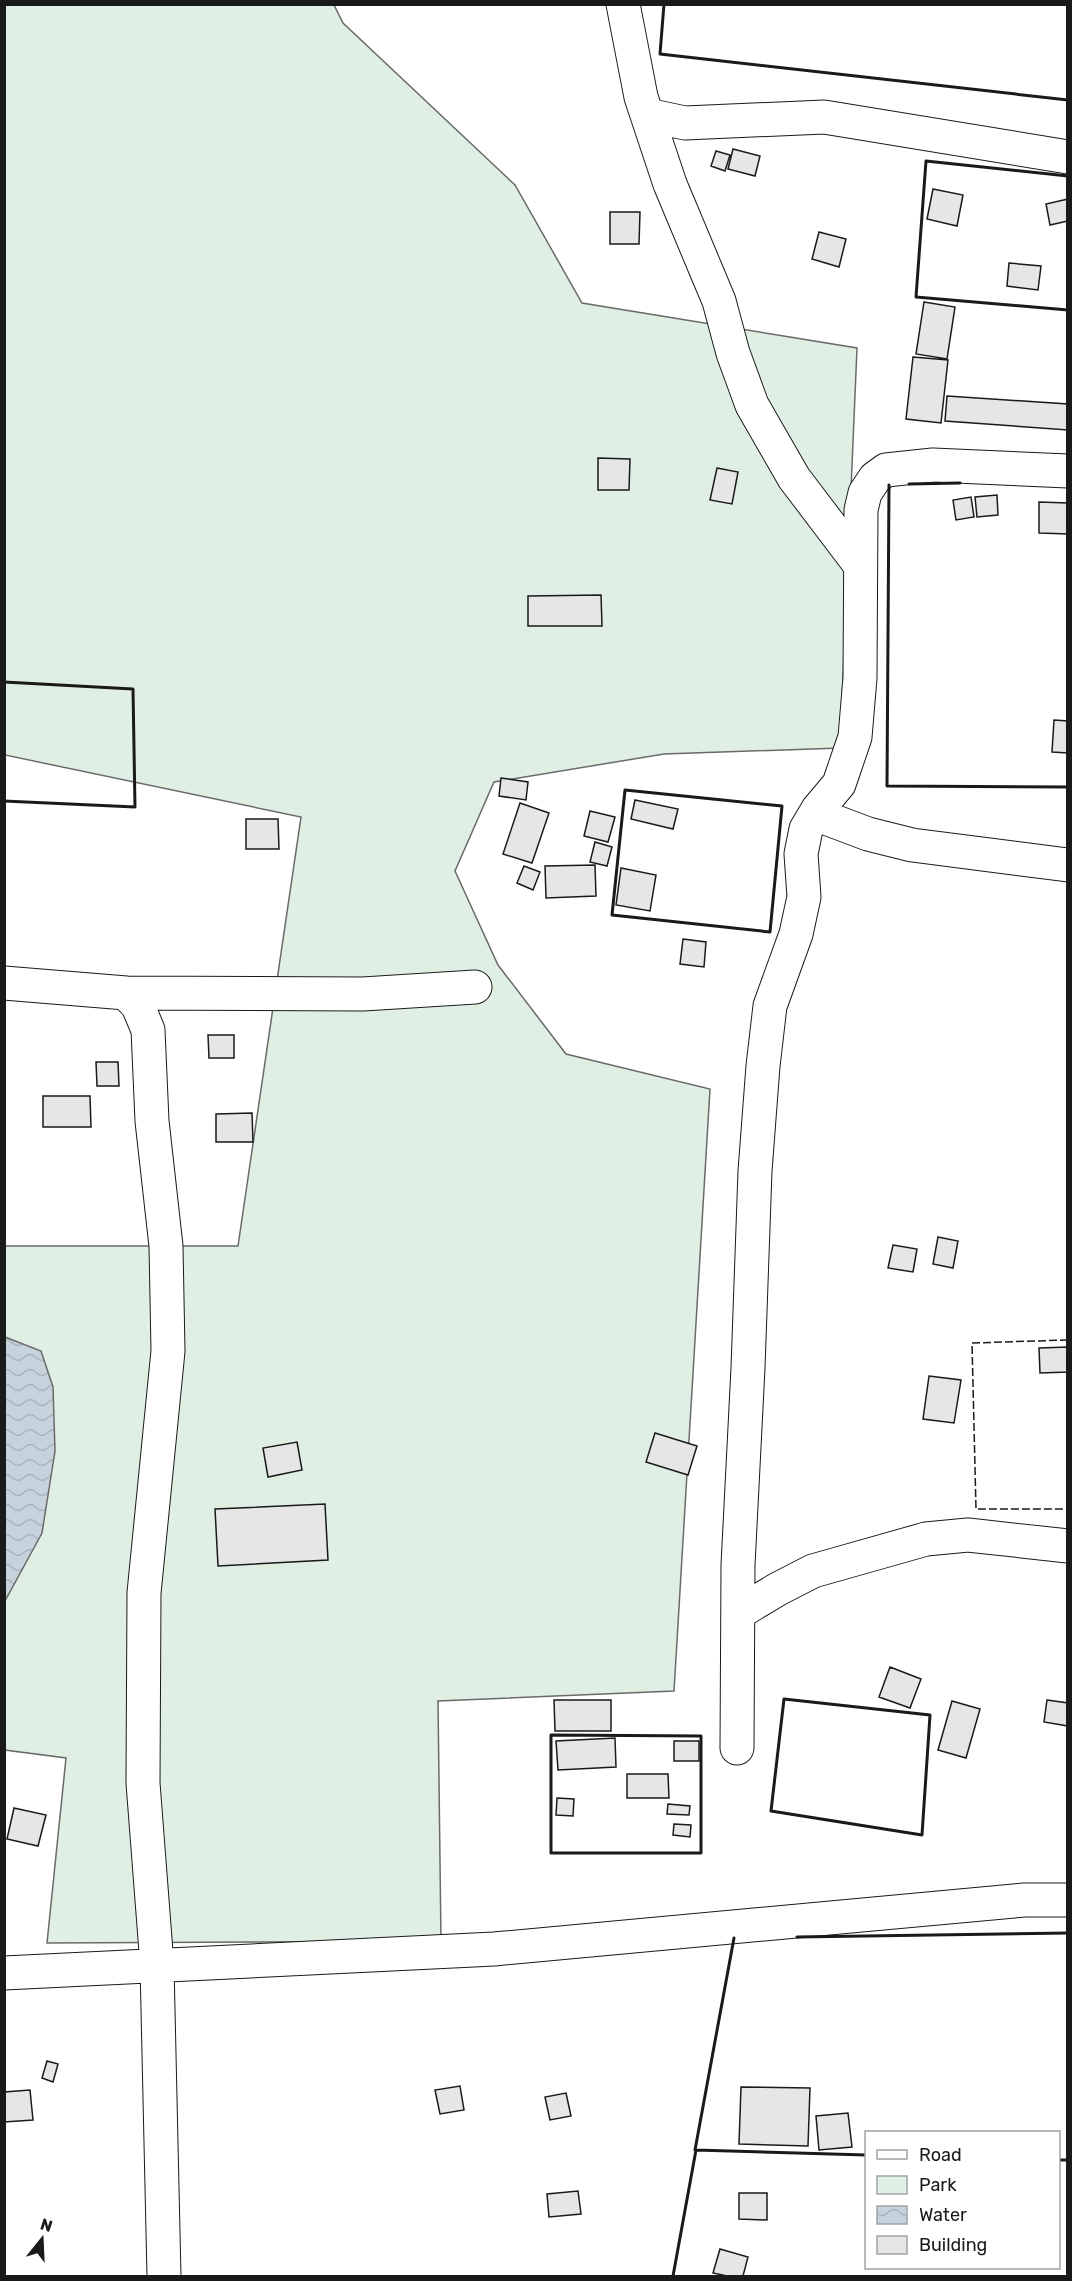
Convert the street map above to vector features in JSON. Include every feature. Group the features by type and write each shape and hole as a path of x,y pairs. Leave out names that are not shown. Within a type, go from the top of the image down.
{"street":[{"path":"622,4 641,97 670,184 719,301 733,353 752,405 794,478 860,565"},
{"path":"647,114 685,123 824,117 1068,157"},
{"path":"737,1748 738,1565 755,1172 763,1066 770,1006 796,934 804,897 801,854 806,829 839,784 855,737 860,678 861,510 865,493 875,478 886,470 933,465 1068,471"},
{"path":"815,814 868,834 912,845 1068,865"},
{"path":"4,983 126,993 363,994 475,987"},
{"path":"126,993 138,1006 148,1030 152,1121 166,1246 168,1351 144,1593 144,1783 157,1965 164,2277"},
{"path":"738,1613 813,1571 926,1539 968,1535 1068,1546"},
{"path":"4,1973 494,1949 1024,1900 1068,1900"}],"green space":[{"path":"5,5 334,5 343,23 515,185 582,303 857,348 840,748 664,754 494,782 455,871 498,965 566,1054 710,1089 674,1691 438,1701 441,1941 47,1943 66,1758 5,1750 5,1246 238,1246 301,817 5,755"}],"water":[{"path":"5,1337 41,1351 53,1387 55,1451 42,1533 5,1601"}],"building":[{"path":"733,149 760,156 755,176 728,169"},
{"path":"716,151 730,155 725,171 711,166"},
{"path":"933,189 963,195 957,226 927,219"},
{"path":"1068,199 1068,221 1050,225 1046,204"},
{"path":"610,212 640,212 639,244 610,244"},
{"path":"819,232 846,239 839,267 812,259"},
{"path":"1009,263 1041,266 1038,290 1007,286"},
{"path":"924,302 955,307 947,359 916,354"},
{"path":"913,357 948,360 941,423 906,419"},
{"path":"947,396 1068,404 1068,430 945,421"},
{"path":"598,458 630,459 629,490 598,490"},
{"path":"717,468 738,472 732,504 710,500"},
{"path":"997,495 998,515 977,517 975,497"},
{"path":"971,497 974,517 956,520 953,500"},
{"path":"1039,502 1068,503 1068,534 1039,533"},
{"path":"601,595 602,626 528,626 528,596"},
{"path":"1054,720 1068,721 1068,753 1052,752"},
{"path":"501,778 528,782 526,800 499,796"},
{"path":"635,800 678,809 673,829 631,819"},
{"path":"520,803 549,813 532,863 503,854"},
{"path":"590,811 615,817 608,842 584,836"},
{"path":"246,819 278,819 279,849 246,849"},
{"path":"595,842 612,847 607,866 590,862"},
{"path":"595,865 596,896 546,898 545,866"},
{"path":"524,866 540,872 533,890 517,883"},
{"path":"621,868 656,875 650,911 616,905"},
{"path":"683,939 706,942 704,967 680,964"},
{"path":"208,1035 234,1035 234,1058 209,1058"},
{"path":"96,1062 118,1062 119,1086 97,1086"},
{"path":"43,1096 90,1096 91,1127 43,1127"},
{"path":"252,1113 253,1142 216,1142 216,1114"},
{"path":"938,1237 958,1241 953,1268 933,1264"},
{"path":"893,1245 917,1249 913,1272 888,1268"},
{"path":"1068,1347 1068,1372 1040,1373 1039,1348"},
{"path":"929,1376 961,1380 954,1423 923,1419"},
{"path":"655,1433 697,1446 688,1475 646,1462"},
{"path":"297,1442 302,1470 268,1477 263,1448"},
{"path":"325,1504 328,1560 218,1566 215,1509"},
{"path":"890,1667 921,1679 910,1708 879,1697"},
{"path":"554,1700 611,1700 611,1731 555,1731"},
{"path":"1047,1700 1068,1703 1068,1726 1044,1722"},
{"path":"952,1701 980,1709 966,1758 938,1750"},
{"path":"615,1738 616,1767 558,1770 556,1741"},
{"path":"674,1741 699,1741 699,1761 674,1761"},
{"path":"627,1774 668,1774 669,1798 627,1798"},
{"path":"557,1798 574,1799 573,1816 556,1815"},
{"path":"668,1804 690,1806 689,1815 667,1814"},
{"path":"14,1808 46,1815 38,1846 7,1839"},
{"path":"674,1824 691,1825 690,1837 673,1835"},
{"path":"47,2061 58,2064 53,2082 42,2078"},
{"path":"460,2086 464,2110 440,2114 435,2090"},
{"path":"741,2087 810,2088 808,2146 739,2144"},
{"path":"30,2090 33,2120 4,2122 4,2092"},
{"path":"566,2093 571,2116 550,2120 545,2097"},
{"path":"848,2113 852,2147 819,2150 816,2116"},
{"path":"578,2191 581,2214 549,2217 547,2194"},
{"path":"739,2193 767,2193 767,2220 739,2219"},
{"path":"720,2249 748,2257 743,2276 713,2273"}],"fence":[{"path":"1068,1340 972,1343 976,1509 1068,1509"}],"wall":[{"path":"664,4 660,54 1068,100"},
{"path":"1068,176 926,161 916,297 1068,310"},
{"path":"909,484 960,483"},
{"path":"889,485 887,786 1068,787"},
{"path":"4,682 133,689 135,807 4,801"},
{"path":"625,790 782,806 770,932 612,915 625,790"},
{"path":"784,1699 930,1715 922,1835 771,1811 784,1699"},
{"path":"551,1735 701,1736 701,1853 551,1853 551,1735"},
{"path":"797,1937 1068,1933"},
{"path":"734,1938 695,2150 865,2155"},
{"path":"673,2276 696,2150"},
{"path":"1060,2160 1068,2160"}]}
